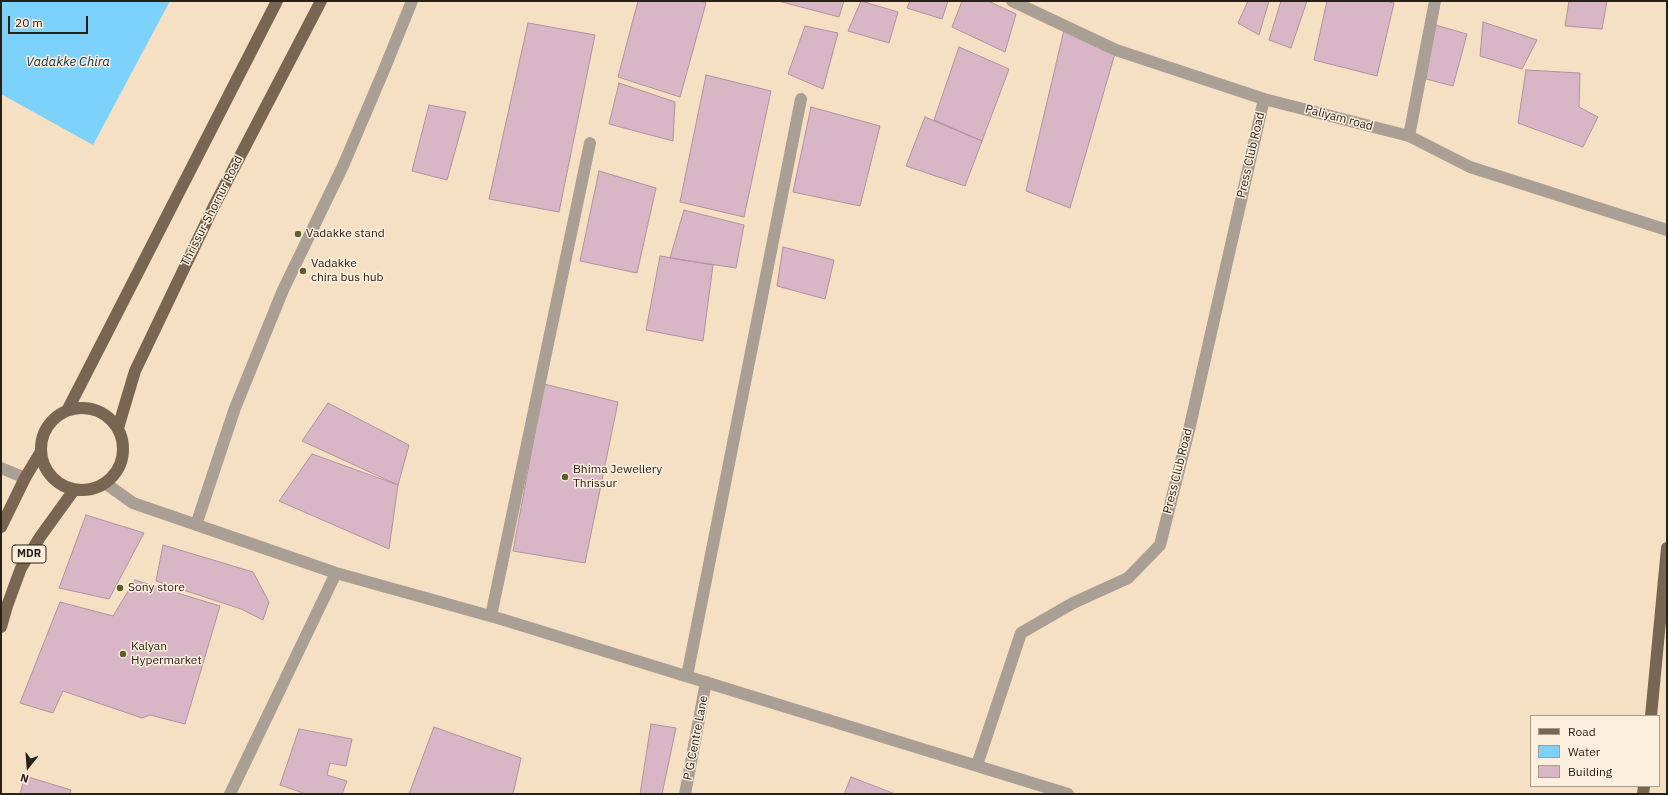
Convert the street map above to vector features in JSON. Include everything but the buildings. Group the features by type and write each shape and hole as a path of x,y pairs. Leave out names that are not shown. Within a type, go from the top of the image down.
{"main road":[{"path":"68,409 277,1"},
{"name":"Thrissur-Shornur Road","path":"118,428 135,371 213,208 321,1"},
{"path":"82,407 97,410 109,417 118,428 123,441 123,455 119,467 111,478 105,483 88,490 74,490 62,486 51,477 44,466 40,453 41,439 46,426 56,416 68,409 82,407"},
{"path":"1,527 25,478 40,453"},
{"name":"MDR","path":"1,627 21,568 40,537 74,490"},
{"path":"1651,715 1664,613 1667,548"}],"street":[{"path":"196,525 235,408 283,290 343,166 412,1"},
{"name":"Paliyam road","path":"1012,1 1116,50 1264,99 1409,136 1470,167 1667,230"},
{"path":"1409,136 1435,1"},
{"path":"687,676 801,99"},
{"name":"Press Club Road","path":"977,764 1021,633 1073,603 1128,578 1160,545 1189,430 1264,99"},
{"path":"491,616 590,143"},
{"path":"1,468 25,478"},
{"path":"105,483 132,503 336,573 491,616 977,764 1068,794"},
{"path":"230,794 336,573"},
{"name":"P G Centre Lane","path":"685,794 706,682"}],"water":[{"name":"Vadakke Chira","path":"1,1 170,1 93,145 1,94"}],"place":[{"name":"Vadakke stand","path":"298,234"},
{"name":"Vadakke chira bus hub","path":"303,271"},
{"name":"Bhima Jewellery Thrissur","path":"565,477"},
{"name":"Sony store","path":"120,588"},
{"name":"Kalyan Hypermarket","path":"123,654"}]}
